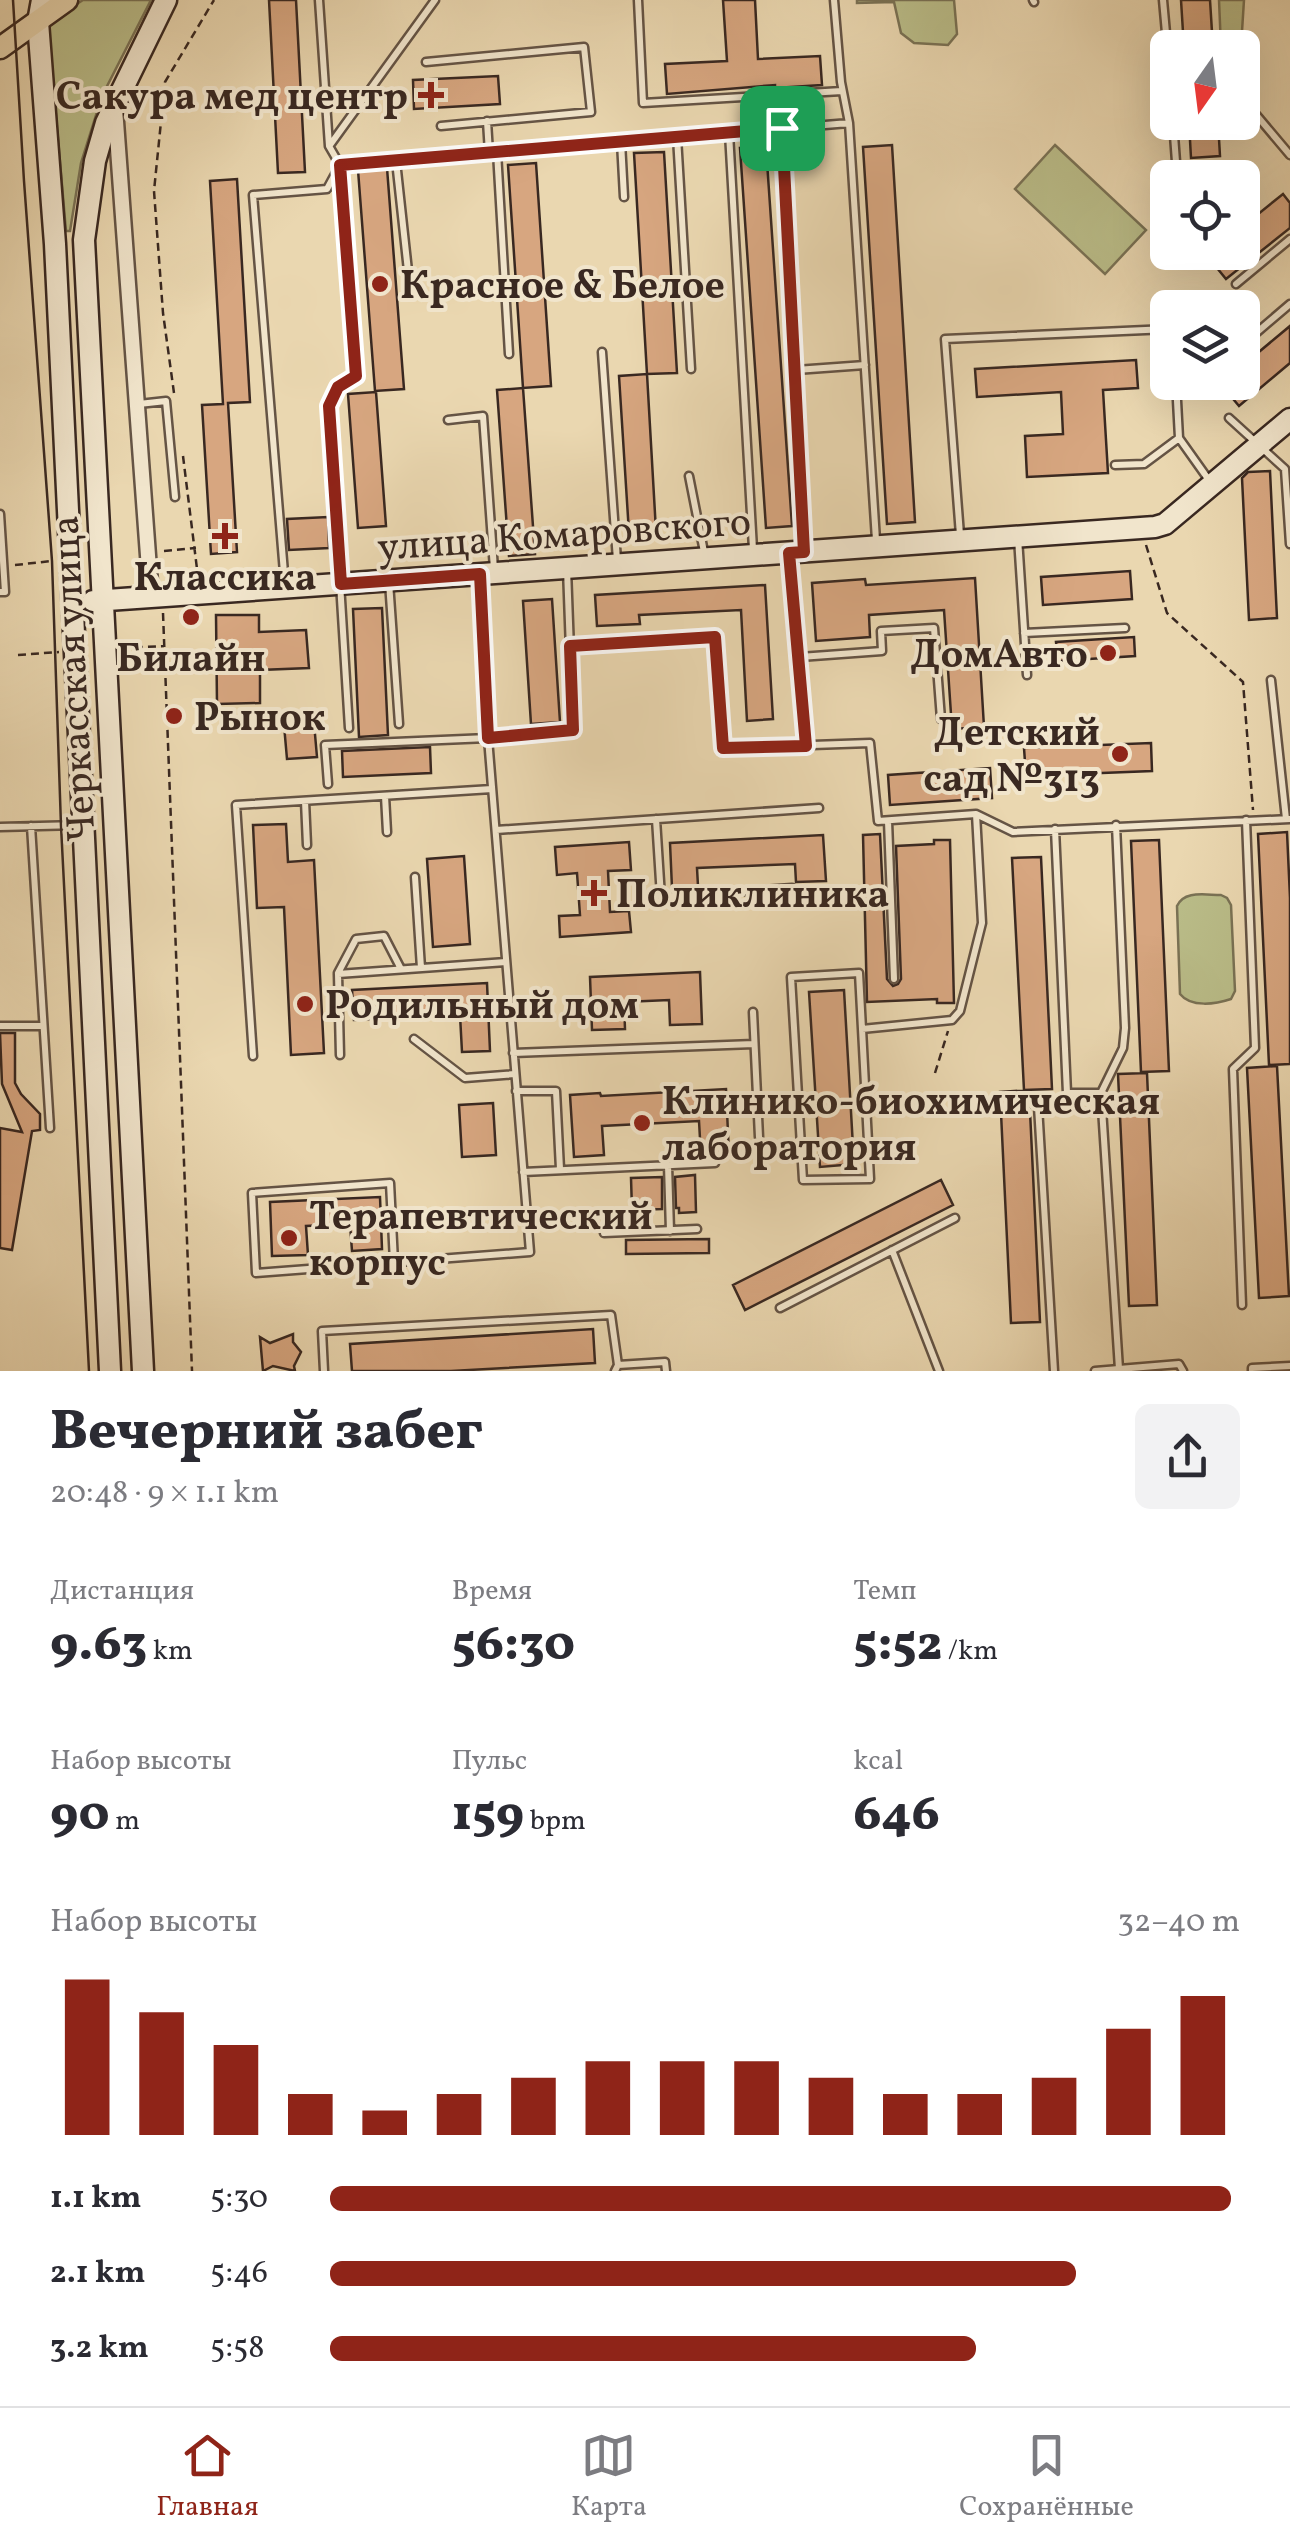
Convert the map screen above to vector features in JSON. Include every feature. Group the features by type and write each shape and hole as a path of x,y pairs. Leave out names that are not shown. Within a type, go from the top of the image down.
{"main road":[{"name":"Черкасская улица","path":"42,0 38,22 55,244 110,1371"},
{"path":"0,48 67,0"},
{"name":"Черкасская улица","path":"142,1371 84,240 95,161 114,104 166,0"},
{"name":"улица Комаровского","path":"73,603 1155,527 1164,524 1290,419"}],"street":[{"path":"114,104 151,596"}],"lane":[{"path":"318,0 329,146 340,165 356,376 338,387 329,406 349,728"},
{"path":"329,146 435,0"},
{"path":"638,0 643,103 842,91"},
{"path":"834,0 842,91 849,123 876,546"},
{"path":"1164,0 1166,30"},
{"path":"426,62 584,46 591,112 441,126"},
{"path":"1260,119 1290,155"},
{"path":"487,122 493,153 509,354"},
{"path":"340,165 849,123"},
{"path":"782,128 796,370 796,552 806,746"},
{"path":"729,133 754,555"},
{"path":"677,137 691,369"},
{"path":"621,142 624,197"},
{"path":"396,161 409,280"},
{"path":"285,588 253,195 326,189 340,165"},
{"path":"1236,284 1290,240"},
{"path":"1260,330 1290,304"},
{"path":"960,541 945,339 1150,330"},
{"path":"602,352 618,564"},
{"path":"796,370 865,365"},
{"path":"1177,400 1179,438 1212,484"},
{"path":"137,404 166,401 175,497"},
{"path":"394,1262 390,1183 252,1193 256,1273 530,1252 488,738 483,416 448,420"},
{"path":"1229,418 1285,469 1290,544"},
{"path":"1115,465 1144,464 1179,438"},
{"path":"688,476 705,558"},
{"path":"0,514 5,592 0,592"},
{"path":"1018,537 1027,675"},
{"path":"328,784 325,744 488,738 573,730 567,568"},
{"path":"389,580 399,724"},
{"path":"800,656 882,652 881,631 934,628 941,719"},
{"path":"1024,633 1125,628"},
{"path":"570,646 715,637 723,748 870,743 878,821 976,814 1013,832 1288,819 1270,680"},
{"path":"254,1056 236,805 492,789"},
{"path":"385,796 387,832"},
{"path":"306,801 307,844"},
{"path":"496,830 818,808"},
{"path":"862,1029 952,1020 960,1011 982,922 976,814"},
{"path":"656,819 661,898 792,888"},
{"path":"888,820 894,978"},
{"path":"1242,1305 1233,1069 1255,1048 1246,820"},
{"path":"0,828 84,824"},
{"path":"1116,825 1125,1028 1123,1048 1101,1093 1119,1369"},
{"path":"31,826 50,1128"},
{"path":"1055,828 1067,1093 1101,1093"},
{"path":"414,877 421,968"},
{"path":"340,1055 338,974 356,938 384,936 401,969"},
{"path":"338,974 506,962"},
{"path":"859,973 862,1029 870,1179 804,1180 791,976 859,973"},
{"path":"752,1012 758,1136"},
{"path":"0,1026 43,1026"},
{"path":"414,1038 465,1078 515,1074"},
{"path":"513,1053 754,1044"},
{"path":"516,1091 556,1091 560,1170"},
{"path":"1038,1106 1054,1371"},
{"path":"523,1172 715,1163"},
{"path":"668,1165 670,1231"},
{"path":"780,1308 955,1218"},
{"path":"604,1234 697,1229"},
{"path":"892,1250 940,1371"},
{"path":"324,1371 322,1331 611,1315 616,1368 665,1362 666,1371"},
{"path":"1094,1371 1179,1364 1183,1371"},
{"path":"1252,1371 1290,1366"}],"path":[{"path":"174,391 163,313 154,191 164,82 214,0"},
{"path":"182,450 198,580"},
{"path":"149,552 196,548"},
{"path":"151,596 162,603 165,646 192,1371"},
{"path":"935,1073 952,1020"}],"green space":[{"path":"83,0 151,0 102,96 81,163 70,231 66,231 48,23"},
{"path":"857,0 954,0 957,34 948,45 914,43 901,33 894,2"},
{"path":"1219,0 1244,0 1242,30 1220,30"},
{"path":"1055,145 1146,230 1105,274 1015,189"},
{"path":"1190,895 1221,895 1231,905 1235,991 1231,999 1197,1003 1180,994 1177,906"}],"building":[{"path":"269,0 296,0 305,172 278,173"},
{"path":"723,0 755,0 758,59 820,56 822,85 667,94 665,64 727,61"},
{"path":"1181,0 1210,0 1212,30 1183,30"},
{"path":"498,76 500,104 414,109 413,80"},
{"path":"1190,140 1219,140 1220,156 1191,158"},
{"path":"892,145 915,522 887,524 863,147"},
{"path":"766,147 792,526 766,528 740,148"},
{"path":"664,152 677,373 647,374 634,153"},
{"path":"536,163 551,386 523,388 508,165"},
{"path":"387,168 404,389 375,391 358,170"},
{"path":"237,179 250,402 228,403 237,552 211,554 202,405 223,404 210,181"},
{"path":"1283,194 1290,203 1290,228 1260,252 1260,213"},
{"path":"1219,270 1237,270 1226,279"},
{"path":"1290,326 1290,363 1260,388 1260,351"},
{"path":"1136,360 1138,388 1103,390 1108,473 1027,477 1025,436 1063,434 1061,392 977,397 975,369"},
{"path":"647,374 656,531 629,533 619,376"},
{"path":"523,388 535,554 509,556 497,390"},
{"path":"376,392 386,526 358,528 348,394"},
{"path":"1270,471 1277,618 1249,620 1242,478 1248,472"},
{"path":"328,517 329,548 289,550 287,519"},
{"path":"1130,571 1132,599 1043,605 1041,577"},
{"path":"975,578 984,727 952,729 944,610 869,615 870,637 816,641 812,583 865,579 866,585"},
{"path":"765,585 773,719 747,721 741,610 639,615 640,624 597,626 595,595"},
{"path":"552,599 560,722 531,724 523,601"},
{"path":"382,608 388,735 359,737 353,609"},
{"path":"216,615 259,615 259,632 306,630 309,668 260,670 260,703 217,704"},
{"path":"1134,637 1135,656 1058,661 1056,642"},
{"path":"314,723 317,757 287,759 284,725"},
{"path":"1151,743 1152,771 1026,776 1024,748"},
{"path":"430,747 431,773 343,777 342,751"},
{"path":"990,768 992,798 890,805 888,775"},
{"name":"Родильный дом","path":"286,824 288,862 314,860 324,1053 291,1055 284,907 257,908 253,825"},
{"path":"1287,832 1290,1064 1269,1065 1258,834"},
{"path":"880,834 887,979 893,986 901,979 896,846 950,840 954,1003 937,1003 937,999 867,1002 863,835"},
{"path":"823,835 826,881 796,882 795,864 697,868 698,886 672,888 670,843"},
{"path":"1159,840 1169,1071 1141,1072 1131,841"},
{"name":"Поликлиника","path":"629,842 631,870 608,871 610,912 629,911 631,932 560,937 559,916 580,915 577,873 557,875 555,847"},
{"path":"464,856 470,944 433,947 427,859"},
{"path":"1041,857 1052,1089 1024,1090 1012,858"},
{"path":"700,972 702,1024 670,1025 669,1000 624,1002 625,1029 592,1030 590,977"},
{"path":"487,983 490,1051 462,1052 460,1015 354,1020 352,990"},
{"path":"844,990 854,1164 820,1167 809,992"},
{"path":"0,1033 15,1033 15,1083 40,1114 40,1130 32,1131 12,1250 0,1248 0,1128 22,1132 2,1084"},
{"path":"1277,1066 1289,1296 1259,1298 1247,1068"},
{"path":"1147,1073 1157,1305 1129,1306 1118,1074"},
{"name":"Клинико-биохимическая лаборатория","path":"726,1089 729,1155 701,1156 699,1121 602,1126 604,1155 574,1157 570,1095"},
{"path":"1029,1090 1040,1322 1011,1323 1000,1092"},
{"path":"493,1103 496,1155 462,1157 459,1105"},
{"path":"695,1175 696,1212 679,1213 675,1177"},
{"path":"662,1177 662,1209 632,1210 631,1178"},
{"path":"941,1180 953,1205 745,1310 733,1285"},
{"name":"Терапевтический корпус","path":"380,1197 382,1249 352,1251 350,1224 306,1226 308,1255 272,1256 270,1202"},
{"path":"709,1239 709,1253 626,1254 626,1240"},
{"path":"593,1329 595,1363 451,1371 352,1371 350,1344"},
{"path":"293,1334 293,1342 301,1352 295,1371 273,1366 263,1371 260,1337 270,1343"}],"tram line":[{"path":"13,0 52,561 61,826 89,1371"}],"place":[{"name":"Сакура мед центр","path":"431,95"},
{"name":"Красное & Белое","path":"380,284"},
{"name":"Классика","path":"225,536"},
{"name":"Билайн","path":"191,617"},
{"name":"ДомАвто","path":"1108,653"},
{"name":"Рынок","path":"174,716"},
{"name":"Детский сад №313","path":"1120,754"},
{"name":"Поликлиника","path":"594,893"},
{"name":"Родильный дом","path":"305,1004"},
{"name":"Клинико-биохимическая лаборатория","path":"642,1123"},
{"name":"Терапевтический корпус","path":"289,1238"}],"route":[{"path":"782,128 804,552 789,553 806,746 723,748 715,637 570,646 573,730 488,738 480,574 341,584 329,406 338,387 356,376 340,165 782,128"}]}
